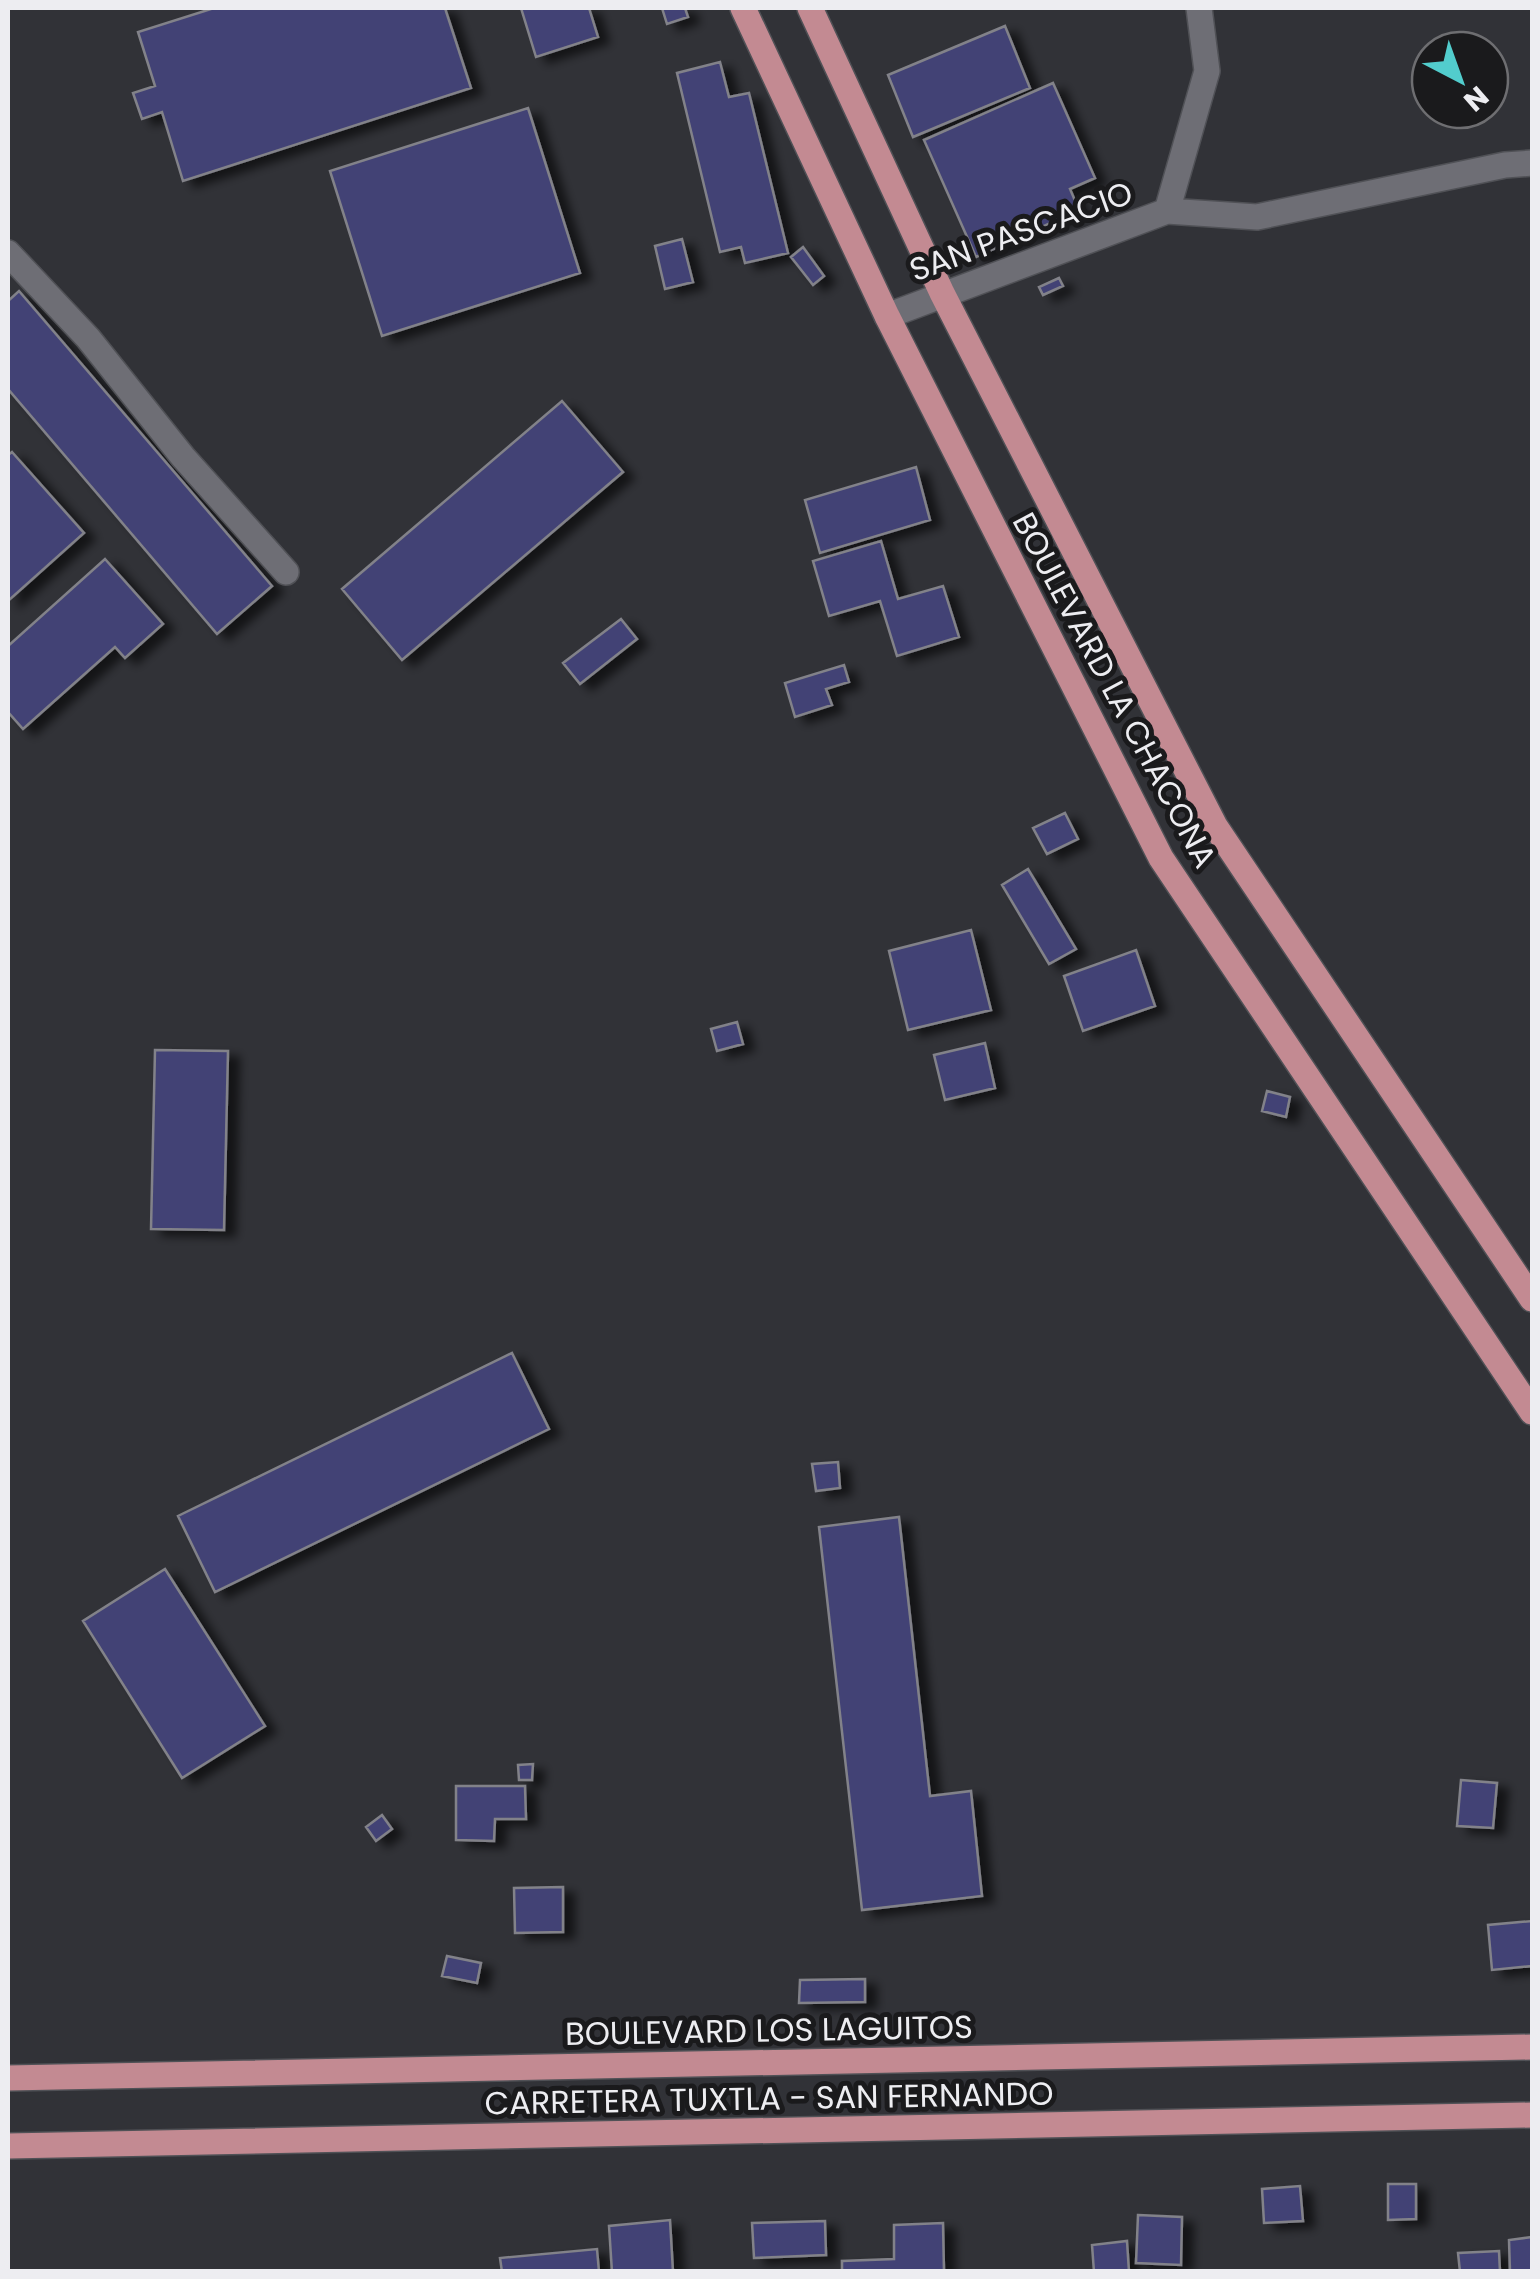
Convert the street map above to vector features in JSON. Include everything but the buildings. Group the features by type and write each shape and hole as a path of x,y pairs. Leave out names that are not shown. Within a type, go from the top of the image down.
{"main road":[{"name":"BOULEVARD LA CHACONA","path":"743,8 887,316 1161,858 1532,1412"},
{"name":"BOULEVARD LA CHACONA","path":"810,8 942,294 1215,826 1532,1299"},
{"name":"BOULEVARD LOS LAGUITOS","path":"8,2078 1532,2047"},
{"name":"CARRETERA TUXTLA - SAN FERNANDO","path":"8,2146 1532,2115"}],"street":[{"path":"1167,211 1207,70 1199,8"},
{"name":"SAN PASCACIO","path":"887,316 1167,211 1257,218 1505,165 1532,164"},
{"path":"8,254 88,338 183,457 286,572"}]}
